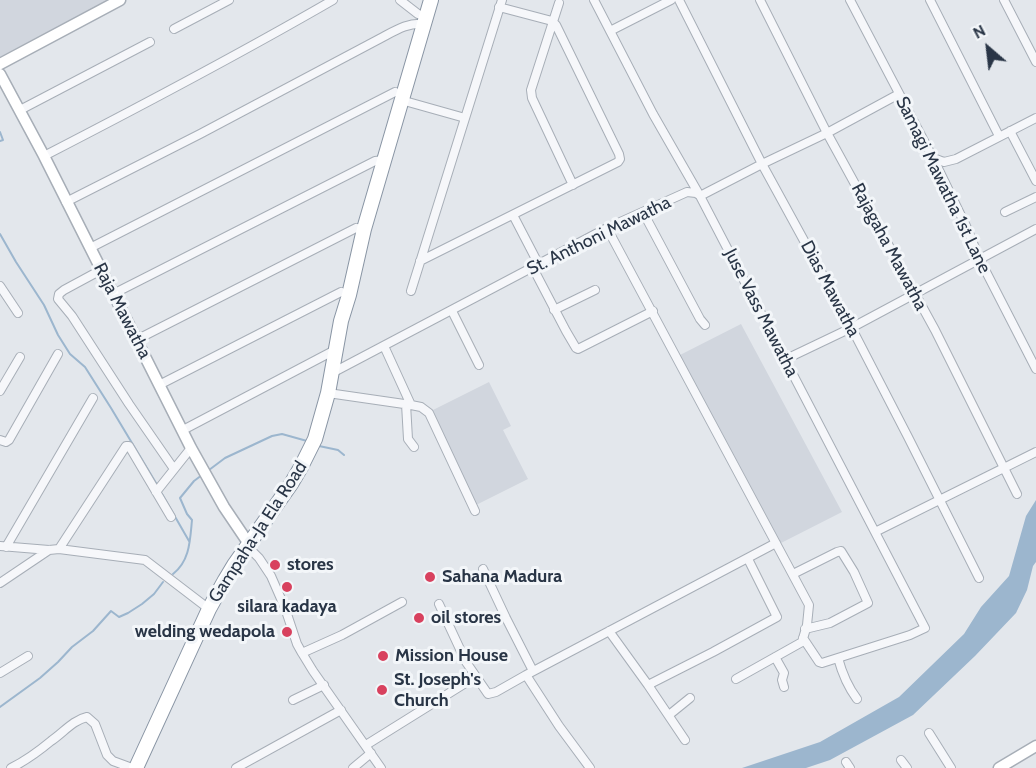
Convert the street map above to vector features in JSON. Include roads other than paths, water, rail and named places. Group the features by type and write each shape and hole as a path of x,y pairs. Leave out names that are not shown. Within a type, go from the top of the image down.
{"highway":[{"name":"Gampaha-Ja Ela Road","path":"421,19 422,0"},
{"name":"Gampaha-Ja Ela Road","path":"134,768 209,609 234,565 282,499 315,439 328,393 341,321 380,160 421,19 431,0"},
{"name":"Gampaha-Ja Ela Road","path":"341,321 341,292 356,228 380,160"}],"street":[{"path":"0,64 120,0"},
{"path":"174,29 229,0"},
{"path":"44,156 188,81 333,0"},
{"path":"66,202 421,19 400,0"},
{"name":"Juse Vass Mawatha","path":"594,0 653,114 700,196 925,628 838,658"},
{"path":"610,31 671,0"},
{"name":"Dias Mawatha","path":"679,0 762,164 851,328 979,578"},
{"name":"Rajagaha Mawatha","path":"760,0 827,133 934,330 1017,494"},
{"name":"Samagi Mawatha 1st Lane","path":"850,0 933,158 980,260 1036,369"},
{"path":"930,0 999,136"},
{"path":"1004,0 1036,62"},
{"path":"411,291 420,261 465,118 500,3 552,21 556,25 620,159 513,216 420,261"},
{"path":"559,3 531,90 532,98 573,184"},
{"path":"20,110 150,42"},
{"name":"Raja Mawatha","path":"0,74 191,447 248,545"},
{"name":"St. Anthoni Mawatha","path":"332,373 607,228 687,192 700,196 827,133 899,94"},
{"path":"90,248 398,96 465,118"},
{"path":"933,158 944,162 956,159 1036,118"},
{"path":"1010,131 1036,181"},
{"path":"112,294 380,160"},
{"path":"1005,212 1036,197"},
{"path":"644,212 705,325"},
{"path":"513,216 554,310 576,348 653,311"},
{"path":"136,340 356,228"},
{"path":"607,228 809,605 802,642 736,679"},
{"path":"784,360 851,328 1036,229"},
{"path":"101,270 64,290 59,294 58,299 72,316 174,469"},
{"path":"0,286 18,313"},
{"path":"554,310 595,290"},
{"path":"159,385 341,292"},
{"path":"452,311 479,365"},
{"path":"384,346 408,404 408,439 414,447"},
{"path":"183,430 335,350"},
{"path":"0,440 6,442 9,440 58,354"},
{"path":"0,391 20,357"},
{"path":"328,393 408,404 421,407 429,413 475,511"},
{"path":"93,398 3,547 59,549 145,560 209,609"},
{"path":"59,549 126,446 129,446 171,517"},
{"path":"156,492 191,447"},
{"path":"875,532 1036,452"},
{"path":"438,604 466,662 488,694 496,692 776,543"},
{"path":"248,545 271,576 302,653 381,768"},
{"path":"0,582 49,550"},
{"path":"793,574 841,551 868,603 804,634"},
{"path":"648,685 777,617 748,559"},
{"path":"483,569 530,673 559,726 590,768"},
{"path":"302,653 342,635 402,602"},
{"path":"609,631 685,740"},
{"path":"804,634 819,662 838,658 849,689 857,699"},
{"path":"0,673 28,656"},
{"path":"775,657 784,673 782,680 784,687"},
{"path":"353,768 368,749 475,677"},
{"path":"292,700 324,685"},
{"path":"669,715 690,698"},
{"path":"240,767 341,710"},
{"path":"11,768 53,740 67,727 87,717 95,724 107,754 113,761 134,768"},
{"path":"929,733 951,768"},
{"path":"999,768 1036,746"},
{"path":"901,760 907,768"}],"water":[{"path":"1036,500 1036,562 1027,590 1016,613 913,715 830,760 806,768 742,768 820,742 899,697 964,634 981,607 1009,576 1026,516"}],"waterway":[{"path":"0,132 3,140 0,141"},
{"path":"0,234 44,305 58,335 70,354 85,367 156,483"},
{"path":"209,470 225,458 272,436 282,434 307,441"},
{"path":"319,446 338,450 344,455"},
{"path":"173,574 183,563 190,542 192,520 180,498 202,475"},
{"path":"162,494 189,541"},
{"path":"0,707 40,678 72,647 93,631 111,611 119,617 128,613 154,594 163,582"}],"place":[{"name":"stores","path":"275,565"},
{"name":"Sahana Madura","path":"430,577"},
{"name":"silara kadaya","path":"287,587"},
{"name":"oil stores","path":"419,618"},
{"name":"welding wedapola","path":"287,632"},
{"name":"Mission House","path":"383,656"},
{"name":"St. Joseph's Church","path":"382,690"}]}
